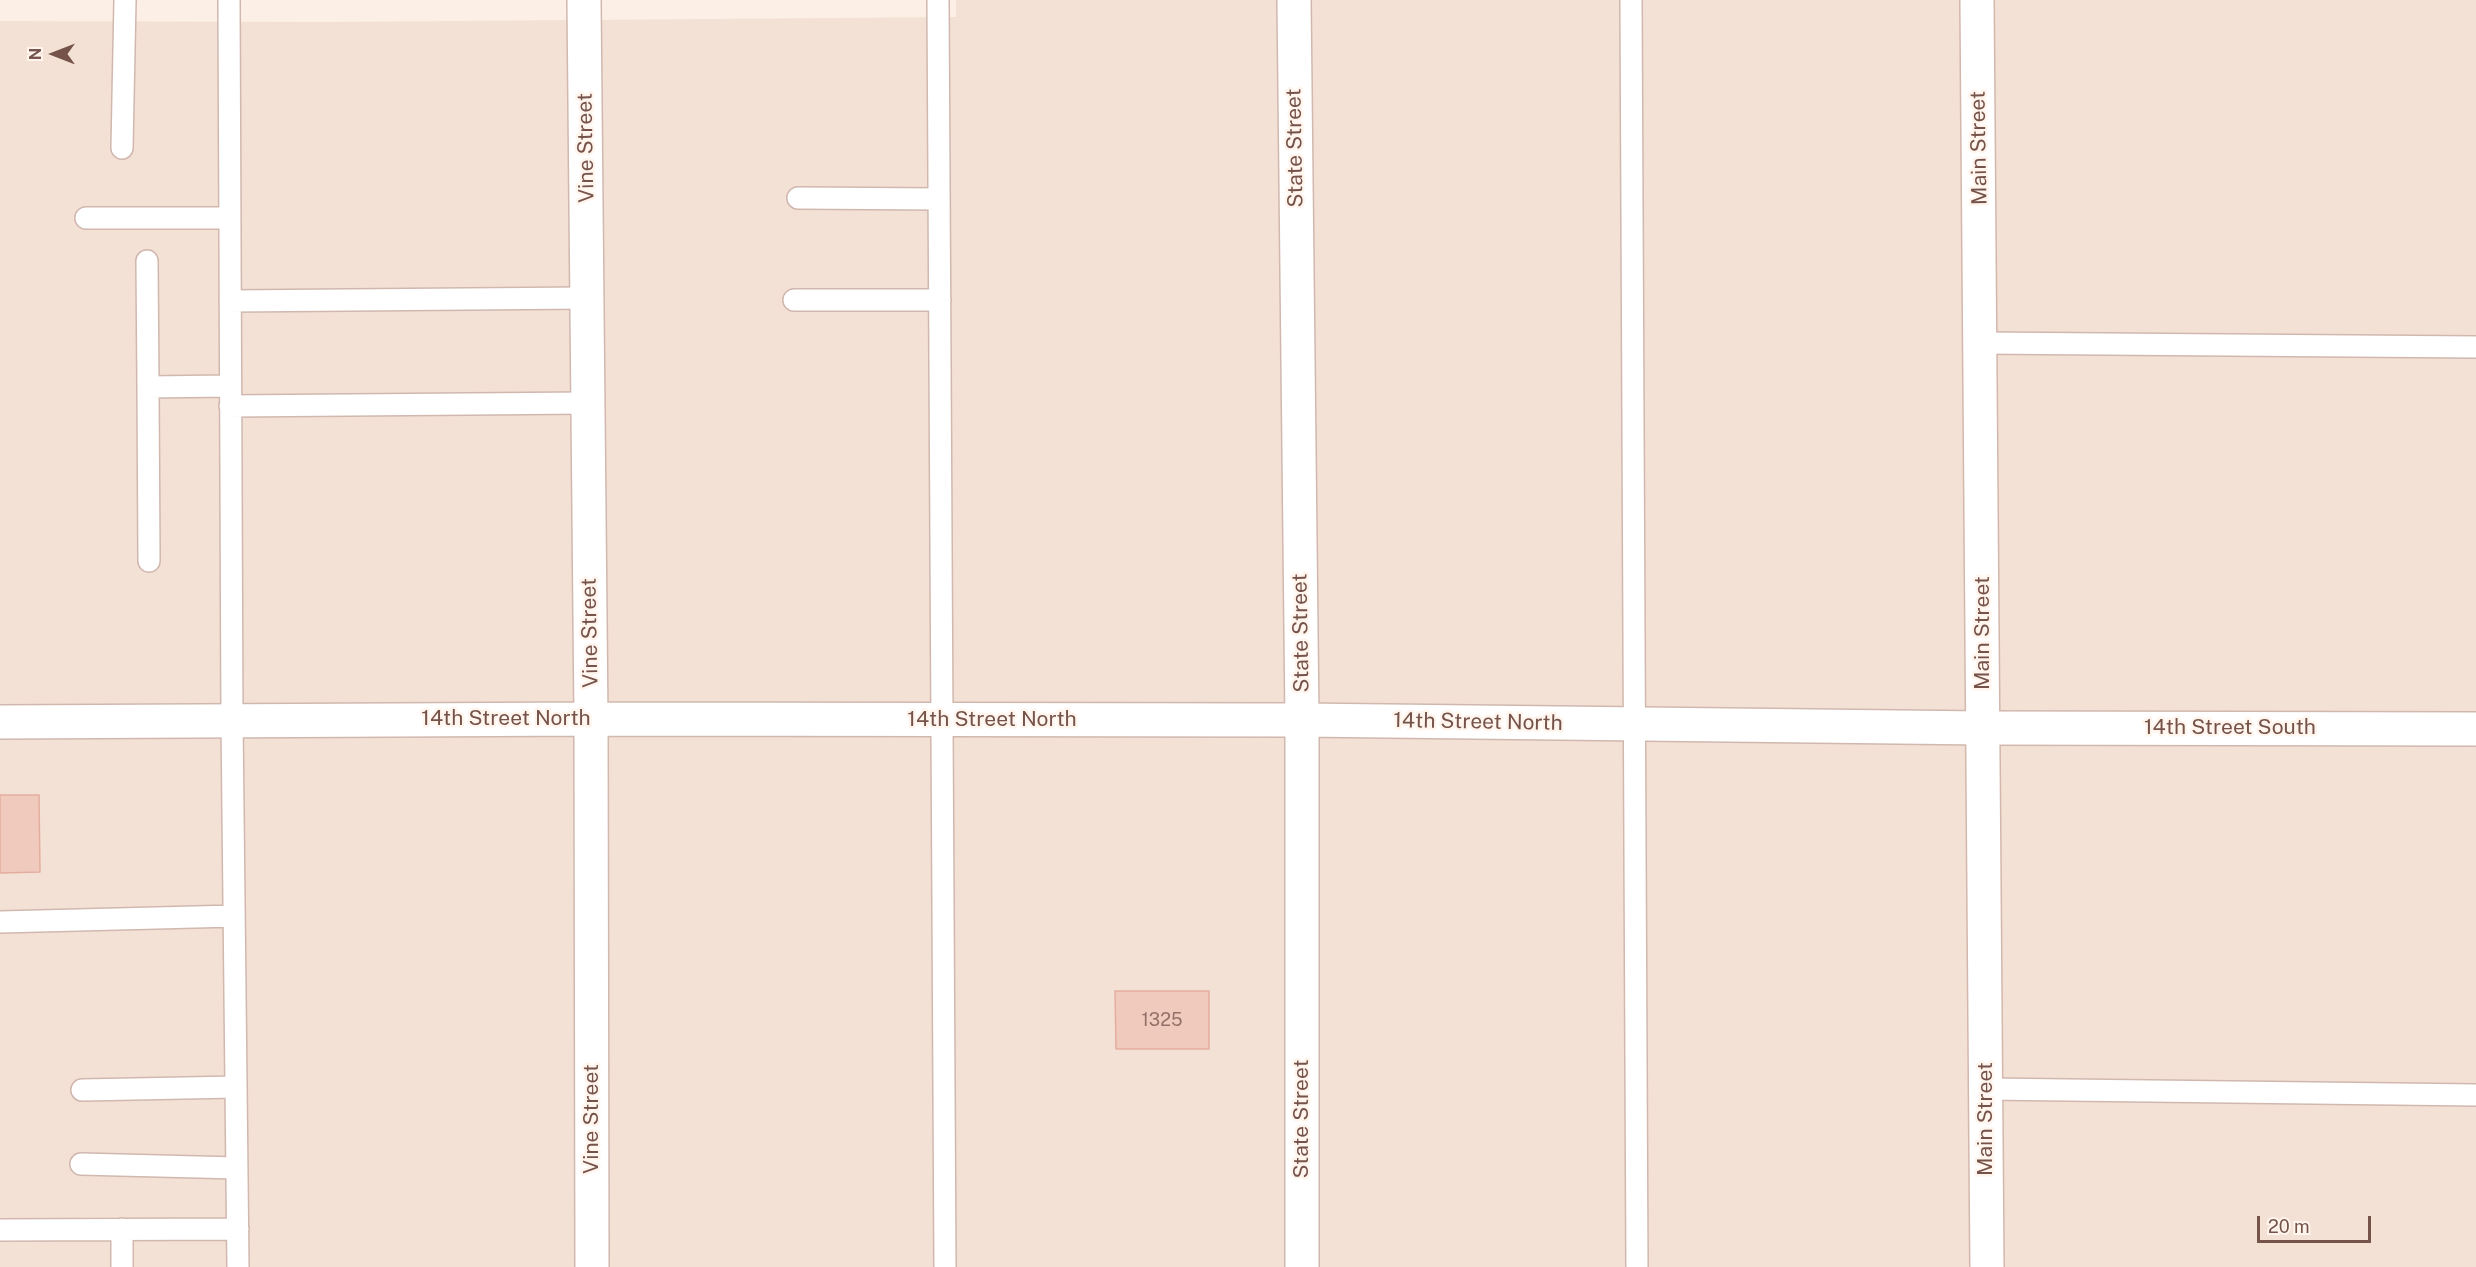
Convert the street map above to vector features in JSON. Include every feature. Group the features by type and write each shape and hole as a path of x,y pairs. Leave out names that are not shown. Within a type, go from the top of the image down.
{"street":[{"name":"Vine Street","path":"584,0 591,719 592,1267"},
{"name":"State Street","path":"1294,0 1302,720 1302,1267"},
{"name":"Main Street","path":"1977,0 1982,343 1987,1267"},
{"name":"14th Street North","path":"0,722 591,719 1302,720 1984,728"},
{"name":"14th Street South","path":"1984,728 2476,729"}],"lane":[{"path":"122,148 125,0"},
{"path":"229,0 232,720 238,1267"},
{"path":"938,0 945,1267"},
{"path":"1631,0 1637,1267"},
{"path":"798,198 939,199"},
{"path":"86,218 229,218"},
{"path":"147,261 149,561"},
{"path":"230,301 587,298"},
{"path":"794,300 940,300"},
{"path":"1982,343 2476,347"},
{"path":"148,387 230,396 588,403"},
{"path":"0,922 234,916"},
{"path":"82,1090 236,1087"},
{"path":"1986,1089 2476,1095"},
{"path":"81,1164 237,1168"},
{"path":"0,1230 238,1228"},
{"path":"122,1229 122,1267"}],"shaded area":[{"path":"956,0 2476,0 2476,1267 0,1267 0,21 323,22 956,17"}],"building":[{"path":"0,795 39,795 40,872 0,873"},
{"path":"1115,991 1209,991 1209,1049 1116,1049"}]}
